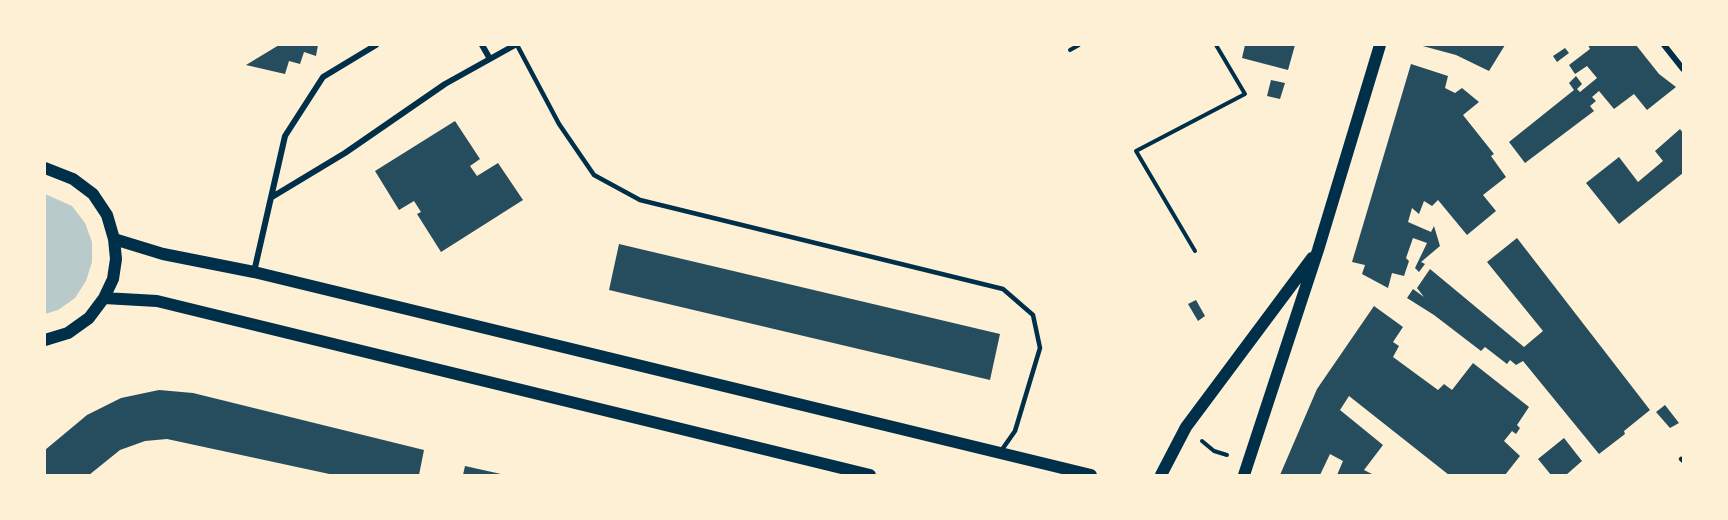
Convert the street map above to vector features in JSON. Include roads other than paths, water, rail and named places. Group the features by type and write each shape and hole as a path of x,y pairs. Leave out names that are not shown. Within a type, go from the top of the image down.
{"main road":[{"path":"1244,475 1251,460 1318,250 1380,45"},
{"path":"45,168 73,179 93,194 107,215 114,239 116,259 113,279 104,298 89,318 68,333 45,340"},
{"path":"114,239 163,254 254,272 1091,475"},
{"path":"1161,475 1186,427 1318,250"},
{"path":"104,298 157,301 870,475"}],"street":[{"path":"254,272 285,136 323,77 376,45"},
{"path":"482,45 490,59"},
{"path":"272,197 345,153 445,84 516,45"},
{"path":"1664,45 1683,69"}],"lane":[{"path":"516,45 559,124 594,175 640,200 1003,289 1033,315 1040,348 1015,431 999,453"}]}
